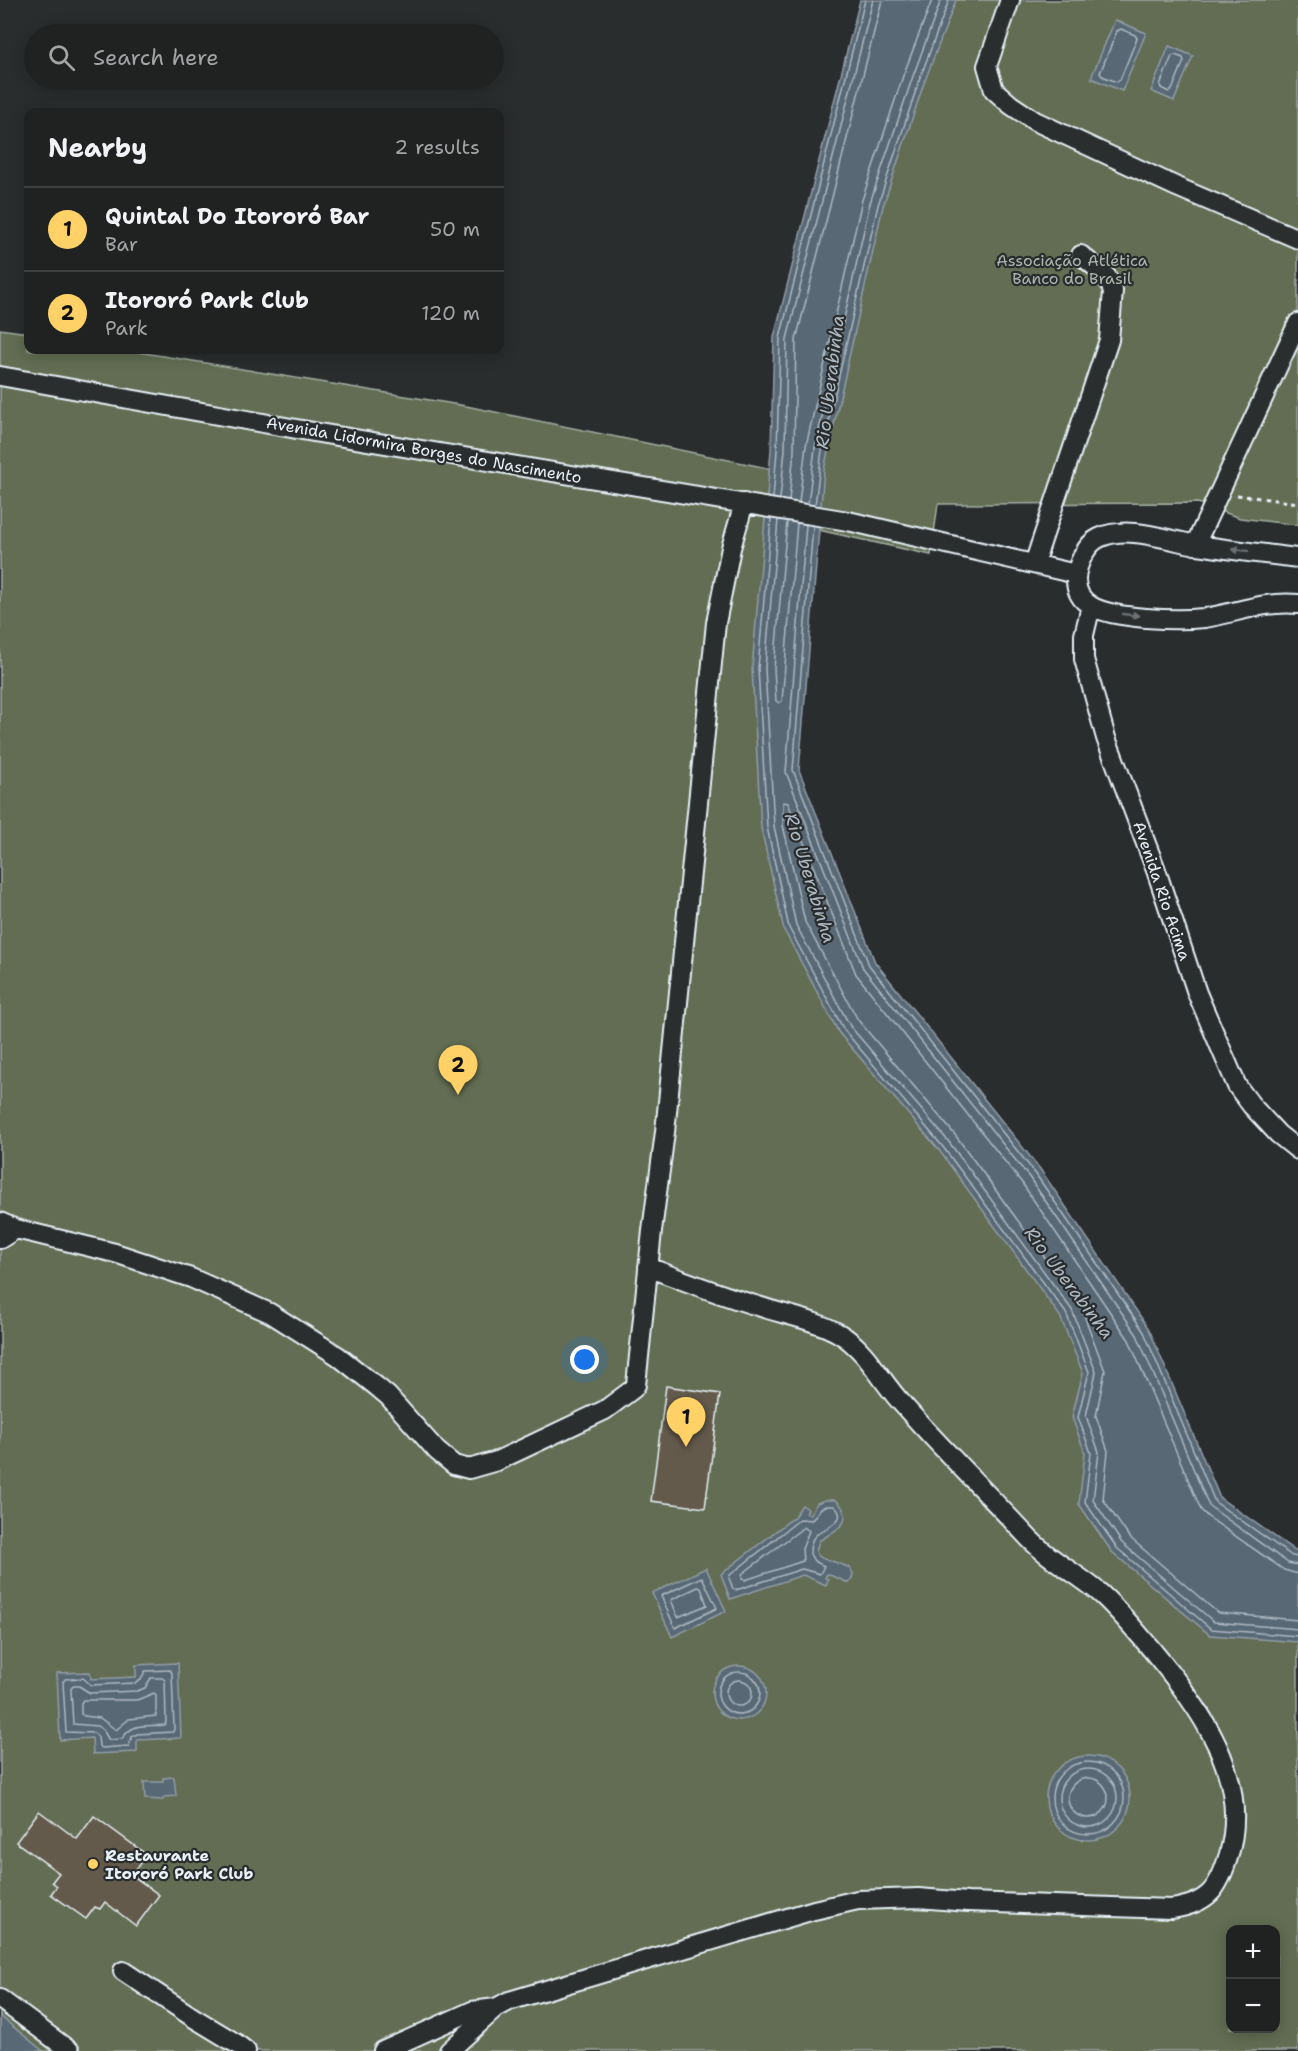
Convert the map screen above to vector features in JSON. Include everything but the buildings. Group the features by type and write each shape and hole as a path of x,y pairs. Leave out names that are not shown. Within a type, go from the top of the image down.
{"street":[{"path":"1010,0 987,66 994,90 1011,105 1035,121 1177,187 1298,239"},
{"path":"1034,564 1109,340 1113,291 1107,277 1081,255"},
{"path":"1195,545 1298,323"},
{"name":"Avenida Lidormira Borges do Nascimento","path":"0,376 319,433 848,521 1076,574"},
{"path":"0,1239 8,1225 115,1253 190,1278 270,1313 338,1356 388,1396 437,1451 454,1465 469,1469 497,1461 582,1422 605,1410 633,1389 636,1385 669,1096 716,623 731,548 744,503"},
{"path":"1298,558 1195,545 1146,534 1116,533 1098,538 1086,549 1076,574 1076,588 1081,598 1091,606 1118,614 1161,619 1203,618 1266,604 1298,604"},
{"name":"Avenida Rio Acima","path":"1091,606 1084,635 1084,658 1093,693 1106,738 1156,870 1197,993 1238,1086 1252,1106 1278,1134 1298,1150"},
{"path":"448,2051 496,2008 509,2001 814,1910 858,1900 918,1898 968,1902 1171,1909 1203,1901 1217,1884 1228,1859 1234,1834 1235,1804 1227,1772 1214,1739 1196,1706 1118,1610 1098,1591 1031,1542 897,1398 861,1350 840,1334 692,1284 648,1266"},
{"path":"123,1971 246,2051"},
{"path":"0,1999 70,2051"},
{"path":"383,2051 472,2011 496,2008"}],"path":[{"path":"1221,493 1298,503"}],"green space":[{"name":"Associação Atlética Banco do Brasil","path":"919,0 1298,0 1298,525 1240,518 1198,503 938,504 931,555 805,527 773,789 837,992 1298,1609 1298,2051 0,2051 0,329 24,332 24,354 150,354 466,406 811,477"}],"water":[{"name":"Rio Uberabinha","path":"860,0 956,0 924,83 883,206 824,470 799,770 875,962 1040,1169 1149,1329 1220,1498 1298,1553 1298,1642 1210,1635 1112,1552 1079,1504 1085,1453 1072,1417 1083,1373 1060,1316 939,1150 839,1033 784,930 761,828 752,668 771,450 774,337"},
{"path":"1115,20 1146,33 1122,91 1091,78"},
{"path":"1169,46 1193,56 1174,101 1151,91"},
{"path":"836,1500 842,1507 845,1519 838,1529 819,1541 816,1551 818,1556 848,1567 853,1573 849,1583 827,1574 826,1585 803,1575 730,1599 721,1574 794,1517 802,1505 808,1509 806,1513 809,1515 817,1503"},
{"path":"706,1568 726,1611 672,1637 652,1593"},
{"path":"178,1663 181,1738 137,1740 137,1752 93,1754 92,1738 60,1740 57,1673 90,1672 91,1679 136,1677 136,1665"},
{"path":"739,1666 749,1668 758,1674 764,1683 766,1693 764,1703 758,1712 749,1718 739,1720 729,1718 720,1712 714,1703 712,1693 714,1683 720,1674 729,1668"},
{"path":"1080,1756 1096,1756 1112,1763 1123,1774 1130,1790 1127,1814 1118,1828 1096,1840 1080,1840 1064,1833 1053,1822 1046,1806 1046,1790 1053,1774 1064,1763"},
{"path":"174,1777 176,1796 164,1797 163,1800 145,1799 144,1782 163,1782 163,1778"},
{"path":"0,2016 43,2051 0,2051"}],"place":[{"name":"Itororó Park Club","path":"458,1095"},
{"name":"Quintal Do Itororó Bar","path":"686,1447"},
{"name":"Restaurante Itororó Park Club","path":"93,1864"}]}
